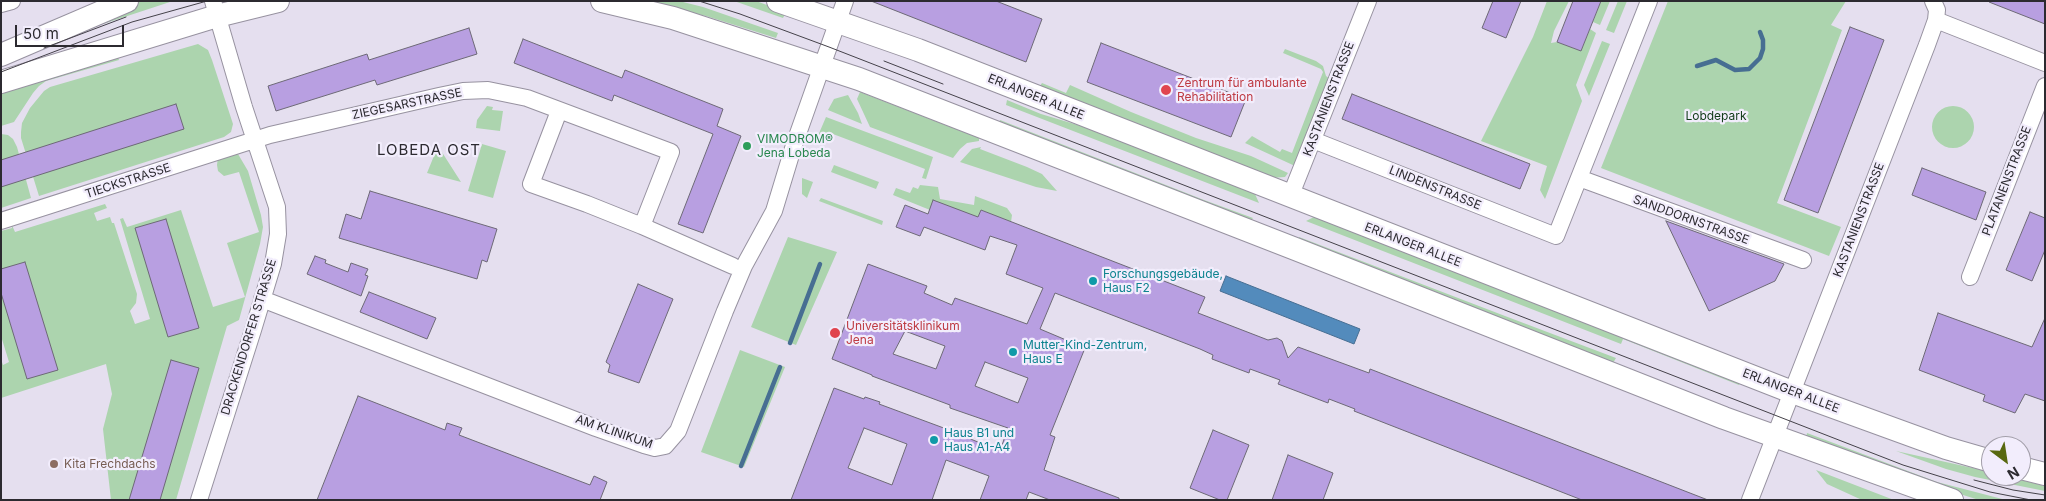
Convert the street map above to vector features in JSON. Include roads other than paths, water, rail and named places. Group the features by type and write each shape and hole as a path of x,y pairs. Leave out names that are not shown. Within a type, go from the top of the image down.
{"main road":[{"path":"1,55 127,1"},
{"path":"1,82 215,9 278,1"},
{"path":"602,1 673,18 859,79 1289,246 1774,438 1952,500"},
{"name":"ERLANGER ALLEE","path":"778,1 841,12 918,50 1290,197 1792,392 1946,448 1981,458"},
{"path":"2031,470 2045,474"}],"street":[{"path":"1,4 12,1"},
{"name":"KASTANIENSTRASSE","path":"1290,197 1368,1"},
{"path":"1578,178 1648,1"},
{"name":"KASTANIENSTRASSE","path":"1750,500 1936,20 1934,1"},
{"name":"DRACKENDORFER STRASSE","path":"199,500 262,300 276,249 278,220 275,200 254,140 215,9"},
{"path":"822,67 841,12"},
{"path":"1936,20 2045,63"},
{"name":"AM KLINIKUM","path":"262,300 350,332 596,428 644,445 656,448 666,446 678,431 744,266 774,211 822,67"},
{"name":"PLATANENSTRASSE","path":"1970,277 2045,86"},
{"name":"ZIEGESARSTRASSE","path":"254,140 463,91 488,90 527,98 670,152 642,226"},
{"path":"558,111 531,184 642,226 733,266"},
{"name":"TIECKSTRASSE","path":"1,221 254,140"},
{"name":"LINDENSTRASSE","path":"1313,140 1556,236 1578,178"},
{"name":"SANDDORNSTRASSE","path":"1578,178 1803,260"}],"water":[{"path":"1226,276 1360,329 1354,344 1220,291"}],"waterway":[{"path":"1697,66 1716,60 1735,70 1749,69 1760,58 1763,49 1763,40 1760,32"},
{"path":"790,343 820,264"},
{"path":"741,466 780,367"}],"tram line":[{"path":"1,72 132,22 207,1"},
{"path":"699,1 829,47 1903,465 1990,492 2031,500"},
{"path":"44,48 126,17"},
{"path":"884,61 943,84"},
{"path":"1974,480 2013,490 2045,495"}],"place":[{"name":"Zentrum für ambulante Rehabilitation","path":"1166,90"},
{"name":"VIMODROM® Jena Lobeda","path":"747,146"},
{"name":"Forschungsgebäude, Haus F2","path":"1093,281"},
{"name":"Universitätsklinikum Jena","path":"835,333"},
{"name":"Mutter-Kind-Zentrum, Haus E","path":"1013,352"},
{"name":"Haus B1 und Haus A1-A4","path":"934,440"},
{"name":"Kita Frechdachs","path":"54,464"}],"district":[{"name":"LOBEDA OST","path":"429,150"}],"park label":[{"name":"Lobdepark","path":"1716,116"}]}
